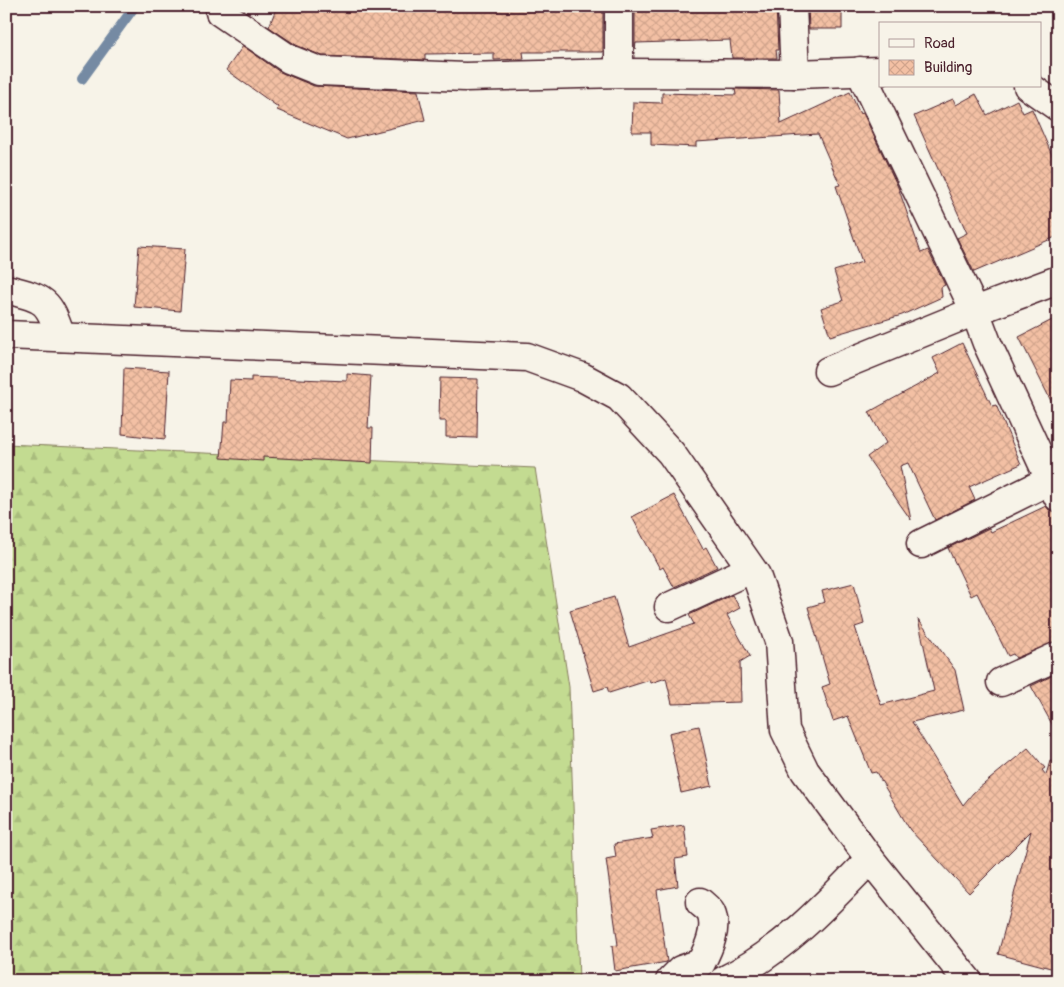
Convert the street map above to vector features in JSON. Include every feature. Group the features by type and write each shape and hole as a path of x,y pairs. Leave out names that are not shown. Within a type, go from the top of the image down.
{"street":[{"path":"619,6 619,73"},
{"path":"792,6 795,74"},
{"path":"220,12 289,59 319,71 465,77 619,73 795,74 870,71 975,311 987,343 1054,489 921,544"},
{"path":"1031,88 1058,107"},
{"path":"828,371 975,311 1058,280"},
{"path":"6,288 38,297 52,310 60,337"},
{"path":"6,335 527,357 582,377 619,397 670,453 756,575 779,641 786,730 804,771 870,859 968,981"},
{"path":"669,607 751,569"},
{"path":"1002,682 1058,656"},
{"path":"723,981 747,969 811,921 870,859"},
{"path":"670,981 681,970 701,962 710,943 713,927 711,913 700,902"}],"green space":[{"path":"6,444 535,468 569,687 579,981 6,981"}],"building":[{"path":"277,6 603,6 603,52 523,52 524,59 494,60 494,53 425,54 425,60 322,56 296,45 269,27"},
{"path":"635,6 776,6 777,58 732,58 730,40 636,43 635,49"},
{"path":"808,6 842,6 842,29 809,29"},
{"path":"243,46 280,72 314,86 418,91 425,120 347,139 277,110 278,107 226,70"},
{"path":"735,89 779,90 781,124 850,92 860,114 863,113 898,187 921,253 928,250 945,285 941,287 942,297 902,315 830,336 821,308 843,301 834,271 862,262 836,186 840,185 818,134 696,142 696,147 651,145 651,132 632,132 633,102 662,103 662,93 736,95"},
{"path":"976,94 987,115 1017,100 1023,113 1032,109 1058,169 1058,236 974,272 957,238 967,233 914,116 953,99 956,105"},
{"path":"139,246 185,249 180,311 134,307"},
{"path":"1058,317 1058,415 1019,337"},
{"path":"962,343 992,406 996,405 1021,464 969,487 975,500 935,520 908,463 900,466 911,520 867,457 886,443 869,412 940,373 933,358"},
{"path":"124,368 169,371 165,439 122,434"},
{"path":"347,374 371,376 368,428 373,428 372,463 263,457 263,461 221,458 224,422 228,422 230,380 251,381 251,377 347,381"},
{"path":"440,378 478,379 477,438 446,437 446,421 439,421"},
{"path":"674,495 703,549 706,547 717,567 674,587 663,567 660,569 632,517"},
{"path":"1046,506 1049,510 1058,512 1058,641 1016,658 1013,654 1008,656 977,593 971,596 948,548 989,528 991,532"},
{"path":"854,583 864,624 855,627 881,705 934,691 918,619 955,670 964,710 912,722 963,805 973,793 1028,748 1045,768 1042,770 1046,775 1050,761 1058,762 1058,970 998,954 1031,831 969,893 910,830 876,772 871,773 848,716 833,721 822,687 830,684 808,607 825,602 822,591"},
{"path":"732,595 740,608 727,615 750,656 740,662 741,702 672,704 666,678 651,683 650,680 609,693 607,687 594,691 570,610 614,597 629,647 694,624 689,615"},
{"path":"1058,673 1058,735 1031,686"},
{"path":"699,726 712,786 681,793 669,733"},
{"path":"684,825 688,857 675,859 678,886 657,890 667,962 615,971 612,946 618,945 606,859 616,857 614,844 653,838 651,830"}],"waterway":[{"path":"82,79 135,6"}]}
